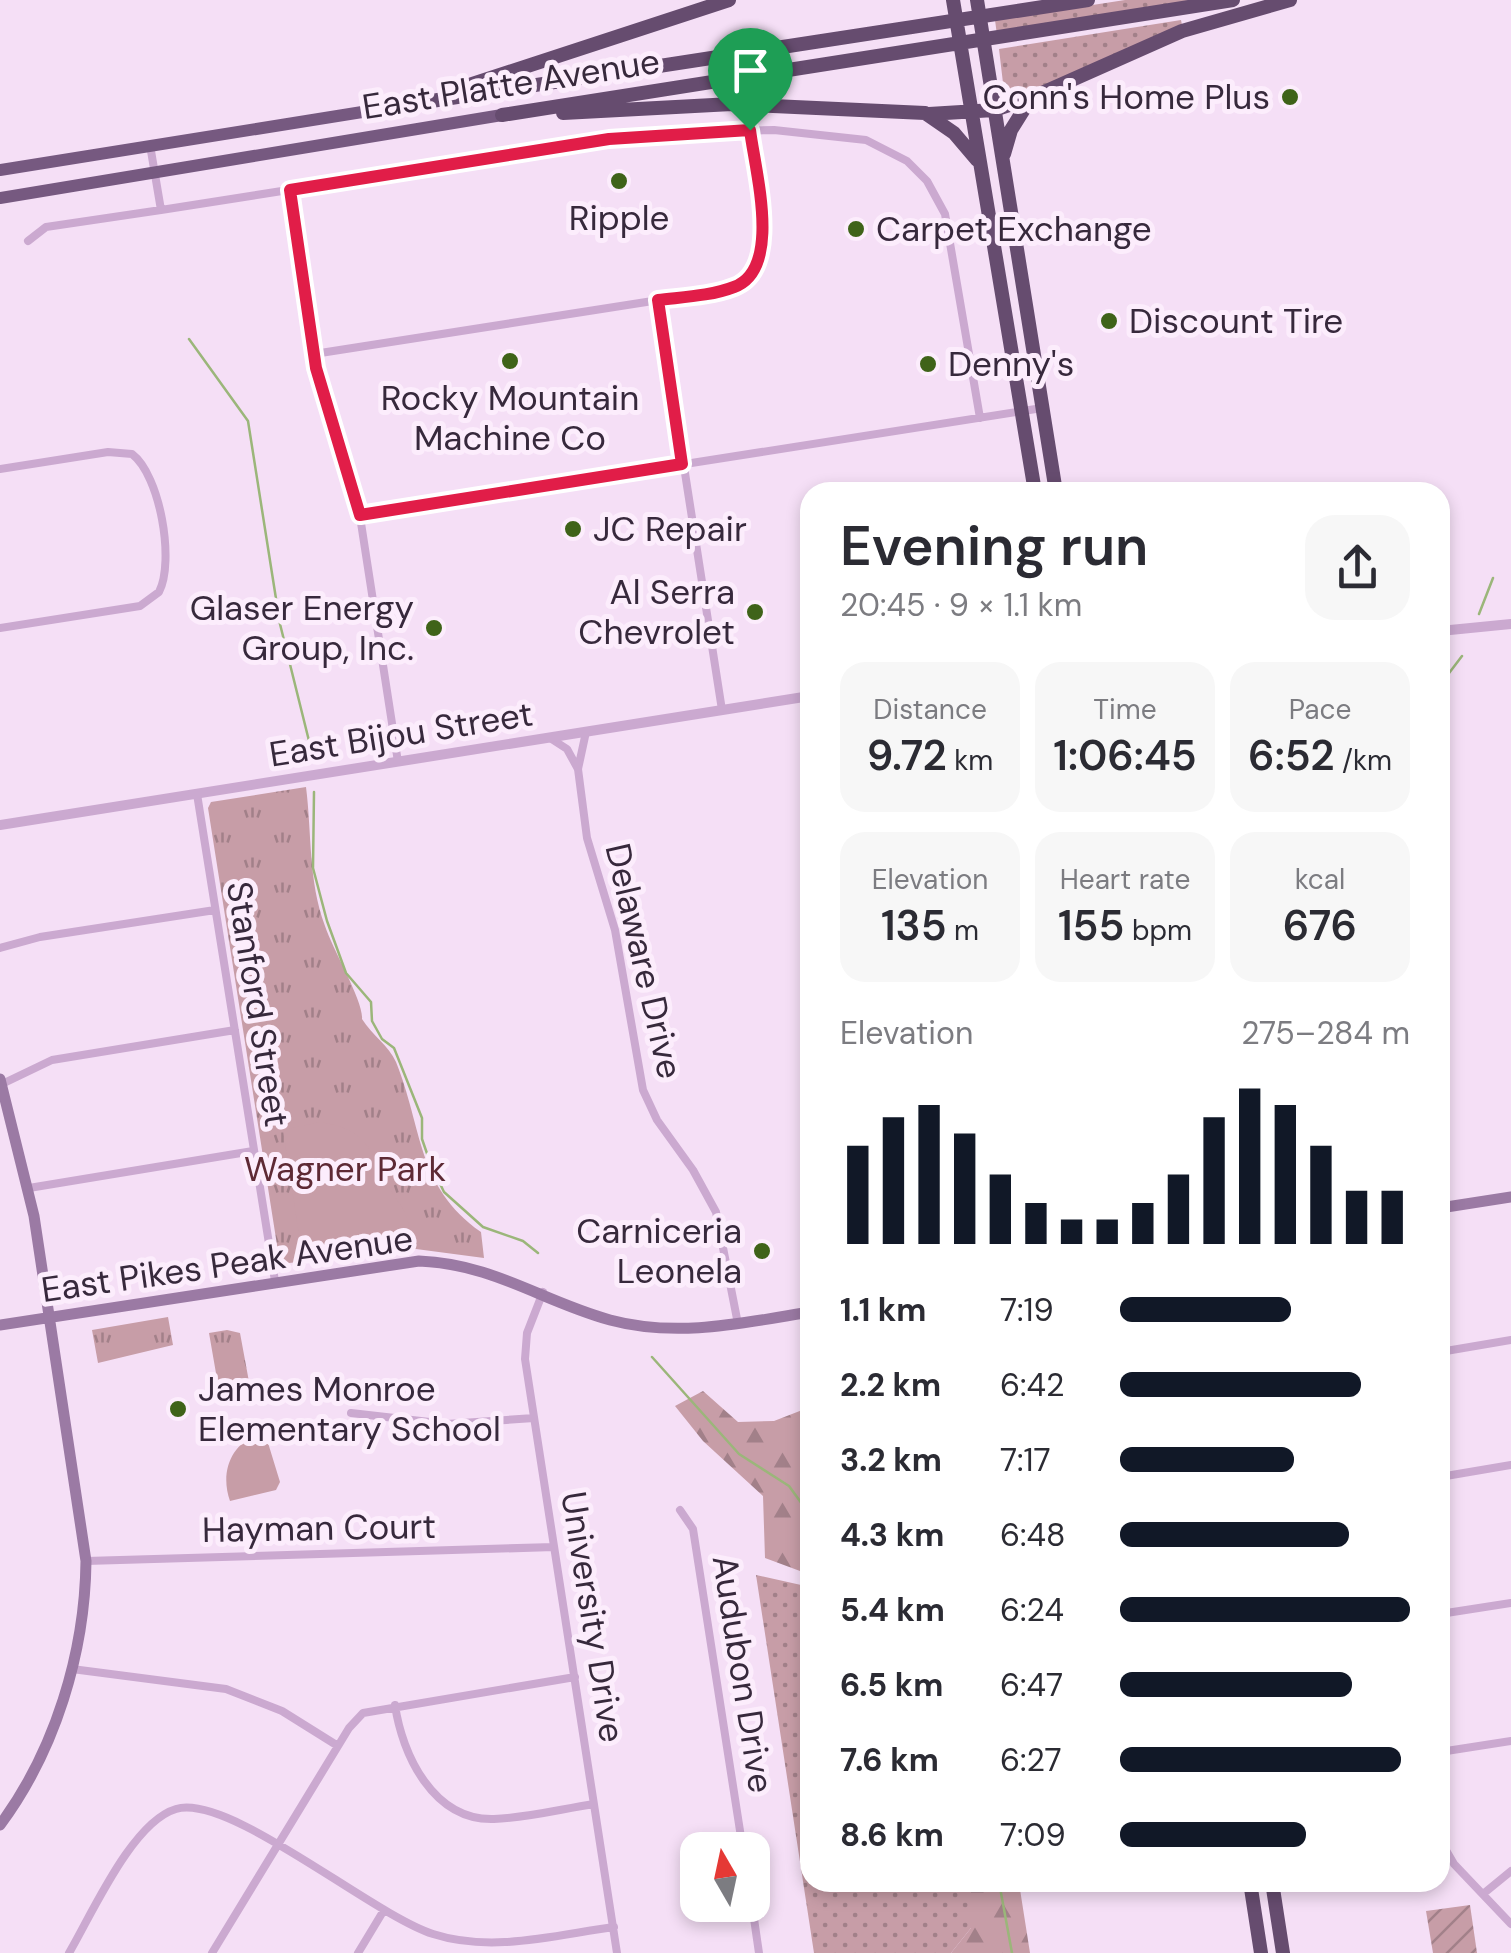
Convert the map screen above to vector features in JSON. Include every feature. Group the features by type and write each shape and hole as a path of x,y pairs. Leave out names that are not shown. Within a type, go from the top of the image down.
{"highway":[{"path":"412,104 729,0"},
{"path":"953,0 1033,482"},
{"path":"977,0 1054,482"},
{"name":"East Platte Avenue","path":"412,104 1088,0"},
{"name":"East Platte Avenue","path":"502,115 1233,0"},
{"path":"502,115 732,104 925,114 1031,98 1182,32 1290,0"},
{"path":"1002,159 1011,130 1031,98"},
{"path":"925,114 954,134 979,163"},
{"path":"1252,1892 1261,1953"},
{"path":"1273,1892 1282,1953"}],"main road":[{"name":"East Platte Avenue","path":"0,170 412,104"},
{"name":"East Platte Avenue","path":"0,198 502,115"},
{"path":"0,1825 51,1732 72,1669 84,1610 86,1562 29,1188 1,1082"},
{"path":"1450,1206 1511,1196"},
{"name":"East Pikes Peak Avenue","path":"0,1325 419,1261 480,1268 594,1315 638,1326 682,1329 800,1314"}],"street":[{"path":"314,354 734,288 759,265 764,244 750,130"},
{"name":"East Platte Avenue","path":"28,241 46,227 609,139 750,130 866,140 897,153 926,181 951,236 980,418"},
{"path":"150,145 160,210"},
{"path":"290,190 314,354 360,515 398,762"},
{"path":"658,300 722,710"},
{"path":"360,515 1042,408"},
{"path":"0,469 108,452 132,454 152,478 166,576 159,592 147,602 0,628"},
{"path":"1450,630 1511,624"},
{"name":"East Bijou Street","path":"0,825 800,698"},
{"name":"Delaware Drive","path":"586,732 578,769 587,838 615,930 638,1075 656,1120 708,1193 716,1212 738,1324"},
{"path":"550,738 567,749 578,769"},
{"name":"Stanford Street","path":"197,794 274,1281"},
{"path":"0,948 40,937 216,910"},
{"path":"1,1082 52,1060 234,1030"},
{"path":"29,1188 254,1151"},
{"name":"University Drive","path":"543,1292 525,1345 618,1953"},
{"path":"1450,1350 1511,1340"},
{"path":"350,1414 448,1424 534,1418"},
{"path":"1450,1475 1511,1466"},
{"name":"Audubon Drive","path":"680,1510 693,1529 740,1832"},
{"name":"Hayman Court","path":"86,1562 554,1546"},
{"path":"1450,1612 1511,1603"},
{"path":"72,1669 226,1689 282,1711 338,1746"},
{"path":"212,1953 338,1746 364,1713 574,1678"},
{"path":"395,1705 398,1728 415,1770 435,1793 456,1808 494,1819 594,1804"},
{"path":"1450,1750 1511,1741"},
{"path":"68,1953 137,1838 166,1813 189,1807 213,1810 384,1910 434,1934 470,1941 512,1942 614,1926"},
{"path":"1450,1857 1511,1924"},
{"path":"1482,1894 1511,1871"},
{"path":"358,1953 384,1910"},
{"path":"754,1922 759,1953"}],"green space":[{"path":"1125,0 1214,0 997,35 995,20"},
{"path":"1181,20 1182,25 1025,97 1005,100 999,49"},
{"name":"Wagner Park","path":"306,787 313,874 325,926 358,1000 362,1019 396,1062 433,1176 460,1214 481,1232 484,1258 416,1249 280,1264 208,808 211,802"},
{"path":"320,1122 347,1129 370,1149 406,1216 408,1240 305,1240 299,1235 283,1130"},
{"path":"168,1317 173,1345 98,1363 92,1330"},
{"path":"209,1333 240,1333 252,1398 221,1402"},
{"path":"703,1391 738,1422 774,1421 800,1411 800,1571 765,1558 763,1496 703,1441 675,1406"},
{"path":"265,1433 280,1482 276,1490 230,1501 226,1478 231,1458 244,1442"},
{"path":"756,1575 800,1585 800,1862"},
{"path":"805,1892 971,1892 971,1928 951,1953 814,1953"},
{"path":"971,1892 1020,1892 1030,1953 951,1953 971,1928"},
{"path":"1470,1905 1477,1953 1433,1953 1426,1911"}],"waterway":[{"path":"189,339 248,421 280,624 312,753"},
{"path":"1479,614 1493,578"},
{"path":"1450,672 1462,656"},
{"path":"314,792 313,868 327,921 346,973 371,1002 372,1021 382,1039 394,1048 422,1118 422,1139 444,1192 483,1227 523,1241 538,1253"},
{"path":"652,1357 739,1454 789,1486 800,1501"},
{"path":"1001,1892 1012,1953"}],"place":[{"name":"Conn's Home Plus","path":"1290,97"},
{"name":"Ripple","path":"619,181"},
{"name":"Carpet Exchange","path":"856,229"},
{"name":"Discount Tire","path":"1109,321"},
{"name":"Rocky Mountain Machine Co","path":"510,361"},
{"name":"Denny's","path":"928,364"},
{"name":"JC Repair","path":"573,529"},
{"name":"Al Serra Chevrolet","path":"755,612"},
{"name":"Glaser Energy Group, Inc.","path":"434,628"},
{"name":"Carniceria Leonela","path":"762,1251"},
{"name":"James Monroe Elementary School","path":"178,1409"}],"route":[{"path":"750,130 764,256 750,278 734,288 658,300 682,464 360,515 316,368 290,190 646,134 750,130"}]}
